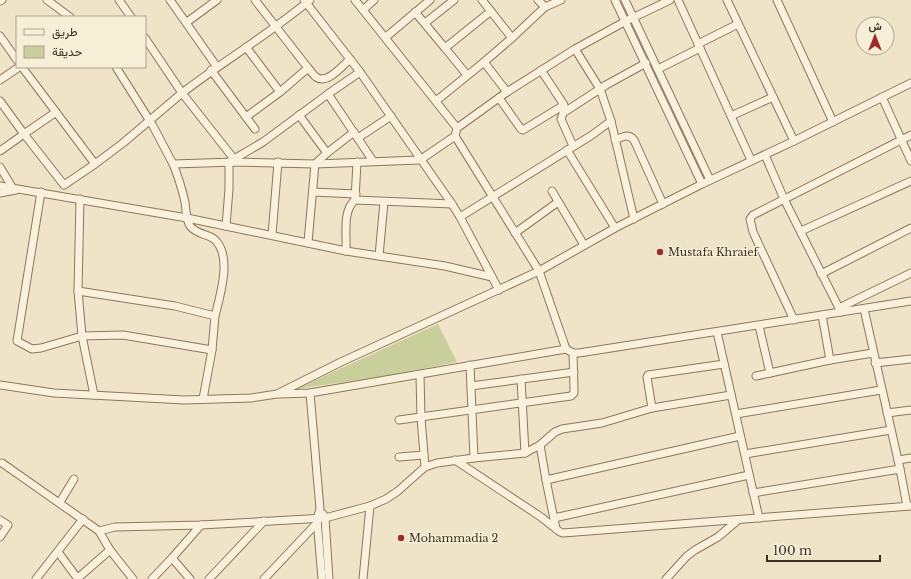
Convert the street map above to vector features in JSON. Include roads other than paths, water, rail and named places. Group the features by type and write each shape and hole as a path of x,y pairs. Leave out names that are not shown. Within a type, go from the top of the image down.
{"street":[{"path":"47,0 69,16"},
{"path":"119,0 130,16"},
{"path":"170,0 187,22 214,68 254,129"},
{"path":"187,22 217,0"},
{"path":"255,0 317,78 323,80 328,79 350,59"},
{"path":"355,0 457,128"},
{"path":"363,10 374,0"},
{"path":"386,37 430,0"},
{"path":"425,23 454,0"},
{"path":"482,0 512,38"},
{"path":"538,0 545,7"},
{"path":"436,101 512,38 545,7 561,0"},
{"path":"615,0 702,184"},
{"path":"625,0 710,180"},
{"path":"174,164 232,161 315,164 420,160 455,136 457,128 507,92 541,70 575,49 626,21 670,0"},
{"path":"678,0 751,160"},
{"path":"727,0 794,141"},
{"path":"777,0 833,122"},
{"path":"54,195 123,143 149,120 214,68 276,26 307,1 360,72 452,204 499,290"},
{"path":"445,48 491,11"},
{"path":"415,12 467,75"},
{"path":"658,69 738,24"},
{"path":"0,36 16,59"},
{"path":"146,39 182,93 232,161 226,226"},
{"path":"246,47 280,92"},
{"path":"575,49 600,89 611,121 634,219"},
{"path":"484,62 507,92"},
{"path":"499,98 523,130 646,63"},
{"path":"0,80 18,68"},
{"path":"23,68 94,164"},
{"path":"117,68 174,164 190,226 196,231 214,239 220,246 224,259 224,279 215,316 212,350 204,399"},
{"path":"246,117 280,92 308,68"},
{"path":"541,70 565,107"},
{"path":"232,161 263,142 360,72"},
{"path":"0,385 54,393 184,400 251,398 266,397 277,394 342,362 539,271 615,228 702,184 794,141 911,83"},
{"path":"328,94 373,161"},
{"path":"731,116 773,96"},
{"path":"882,97 911,160"},
{"path":"0,101 64,186"},
{"path":"565,107 561,119 570,148 615,228"},
{"path":"0,151 56,112"},
{"path":"299,115 327,153"},
{"path":"308,242 315,164 327,153 391,116"},
{"path":"460,218 611,121"},
{"path":"794,320 753,232 750,220 753,215 911,135"},
{"path":"455,136 539,271 566,349"},
{"path":"615,140 626,136 631,136 634,140 663,204"},
{"path":"765,155 784,199 801,230 821,274 840,310"},
{"path":"272,235 278,162"},
{"path":"346,251 347,213 350,204 356,197 356,162"},
{"path":"0,167 12,188"},
{"path":"801,230 911,181"},
{"path":"0,186 187,218 346,251 445,266 492,277"},
{"path":"0,193 22,189"},
{"path":"552,191 584,245"},
{"path":"41,192 17,341 32,349 41,348 82,336 100,334 123,335 161,343 212,350"},
{"path":"313,192 384,202 452,204"},
{"path":"80,199 78,291 82,336 94,395"},
{"path":"379,256 384,202"},
{"path":"515,233 558,202"},
{"path":"821,274 911,228"},
{"path":"277,394 310,393 566,349 573,353 579,354 822,315 840,310 911,274"},
{"path":"78,291 175,306 215,316"},
{"path":"840,310 864,309 911,301"},
{"path":"455,460 563,533 909,506 886,413 864,309"},
{"path":"822,315 830,360"},
{"path":"759,326 770,373"},
{"path":"717,332 759,518"},
{"path":"399,420 571,396 574,393 573,353"},
{"path":"756,376 830,360 873,353"},
{"path":"875,362 911,359"},
{"path":"652,408 647,377 648,374 724,364"},
{"path":"470,365 474,458"},
{"path":"471,386 574,372"},
{"path":"420,374 421,418 425,467"},
{"path":"521,379 525,453"},
{"path":"736,414 881,390"},
{"path":"310,393 320,509 317,521 322,579"},
{"path":"99,531 115,527 317,521 370,506 386,499 398,491 425,467 437,463 525,453 540,445 548,437 559,430 602,423 652,408 731,395"},
{"path":"886,413 911,410"},
{"path":"745,454 891,430"},
{"path":"546,480 740,436"},
{"path":"540,445 556,529"},
{"path":"400,457 424,455"},
{"path":"898,460 911,458"},
{"path":"1,463 60,502 99,531 110,550 133,579"},
{"path":"753,493 900,469"},
{"path":"554,518 749,475"},
{"path":"60,502 74,479"},
{"path":"362,579 370,506"},
{"path":"320,509 326,518 328,579"},
{"path":"36,579 83,519"},
{"path":"0,520 8,525 0,537"},
{"path":"666,579 691,553 718,537 738,520"},
{"path":"264,579 317,521"},
{"path":"209,579 264,522"},
{"path":"152,579 201,525"},
{"path":"58,552 78,579 110,550"},
{"path":"172,558 190,579"}],"place":[{"name":"Mustafa Khraief","path":"660,252"},
{"name":"Mohammadia 2","path":"401,538"}]}
